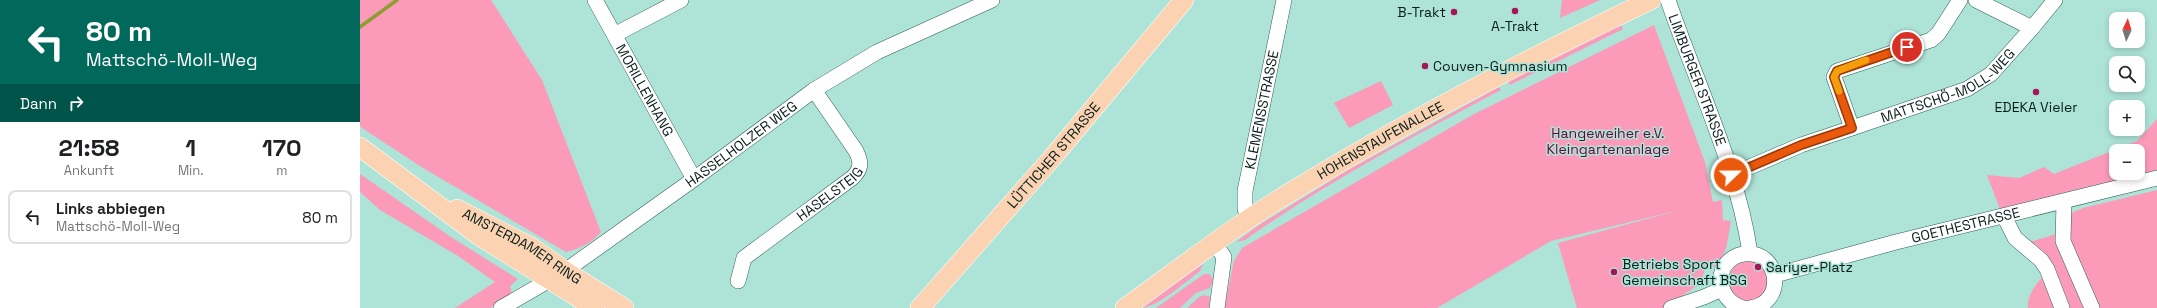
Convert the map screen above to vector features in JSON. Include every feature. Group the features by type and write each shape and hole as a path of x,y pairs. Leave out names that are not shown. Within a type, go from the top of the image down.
{"main road":[{"name":"LÜTTICHER STRASSE","path":"920,308 1052,158 1184,0"},
{"name":"HOHENSTAUFENALLEE","path":"1125,308 1284,196 1398,130 1567,41 1651,0"},
{"name":"AMSTERDAMER RING","path":"360,147 478,235 624,308"},
{"name":"AMSTERDAMER RING","path":"558,276 595,308"}],"street":[{"name":"MORILLENHANG","path":"595,0 616,34 694,180"},
{"path":"616,34 681,0"},
{"name":"HASSELHOLZER WEG","path":"501,308 558,276 694,180 814,90 878,52 992,0"},
{"name":"KLEMENSSTRASSE","path":"1250,220 1245,209 1245,191 1284,0"},
{"name":"LIMBURGER STRASSE","path":"1668,0 1731,175 1746,230 1750,253"},
{"path":"1852,128 1834,77 1837,71 1931,40 1938,34 1960,0"},
{"path":"1976,0 2032,28"},
{"name":"MATTSCHÖ-MOLL-WEG","path":"1731,175 1801,145 1967,89 1991,74 2055,0"},
{"name":"HASELSTEIG","path":"738,281 744,258 858,173 860,159 856,151 814,90"},
{"name":"GOETHESTRASSE","path":"1776,275 1896,242 2157,178"},
{"path":"2064,202 2063,241 2092,308"},
{"path":"2004,216 2015,238 2044,264 2062,308"},
{"path":"1215,244 1224,257 1217,308"},
{"path":"1744,308 1730,302 1722,289 1721,279 1725,265 1732,258 1750,253 1766,260 1776,275 1775,286 1771,297 1764,303 1750,308"},
{"path":"1671,308 1704,297 1722,289"}],"green space":[{"path":"360,0 491,0 542,80 601,232 585,245 566,252 423,168 362,128 360,126"},
{"path":"1562,0 1600,0 1560,18"},
{"path":"1621,25 1623,29 1510,85 1508,82"},
{"name":"Hangeweiher e.V. Kleingartenanlage","path":"1654,25 1705,162 1713,202 1722,200 1723,220 1731,221 1726,249 1716,268 1707,264 1700,284 1680,297 1667,301 1668,308 1577,308 1558,243 1680,210 1551,241 1437,308 1224,308 1234,261 1242,248 1474,114"},
{"path":"1381,81 1393,105 1349,128 1334,103"},
{"path":"1499,87 1501,90 1370,161 1275,219 1245,240 1236,242 1259,225 1348,170"},
{"path":"2157,119 2157,170 2145,173 2145,144 2129,144 2137,141 2142,136 2145,136 2145,132"},
{"path":"2109,152 2109,180 2117,180 2000,209 1987,175 2019,178 2044,167 2054,174"},
{"path":"360,174 451,237 518,279 510,286 512,294 490,308 455,308 495,282 458,256 380,210 360,192"},
{"path":"2157,190 2157,308 2096,308 2068,242 2069,214 2083,208"},
{"path":"2060,233 2088,308 2064,308 2023,244"},
{"path":"1749,261 1757,263 1763,267 1767,273 1769,281 1767,289 1763,295 1757,299 1749,301 1741,299 1735,295 1731,289 1729,281 1731,273 1735,267 1741,263"},
{"path":"1203,264 1200,271 1163,299 1155,304 1141,308"},
{"path":"1204,274 1209,274 1213,279 1210,288 1196,293 1180,308 1156,308"},
{"path":"2045,276 2058,308 2028,308 2032,290"},
{"path":"1204,295 1210,297 1209,308 1187,308 1199,297"}],"waterway":[{"path":"360,27 397,0"}],"slow traffic":[{"path":"1839,91 1834,77 1837,71 1866,60"}],"place":[{"name":"A-Trakt","path":"1515,11"},
{"name":"B-Trakt","path":"1454,12"},
{"name":"Couven-Gymnasium","path":"1425,66"},
{"name":"EDEKA Vieler","path":"2036,92"},
{"name":"Sariyer-Platz","path":"1758,267"},
{"name":"Betriebs Sport Gemeinschaft BSG","path":"1614,272"}],"route":[{"path":"1731,175 1801,145 1852,128 1834,77 1837,71 1850,65 1907,47"}]}
